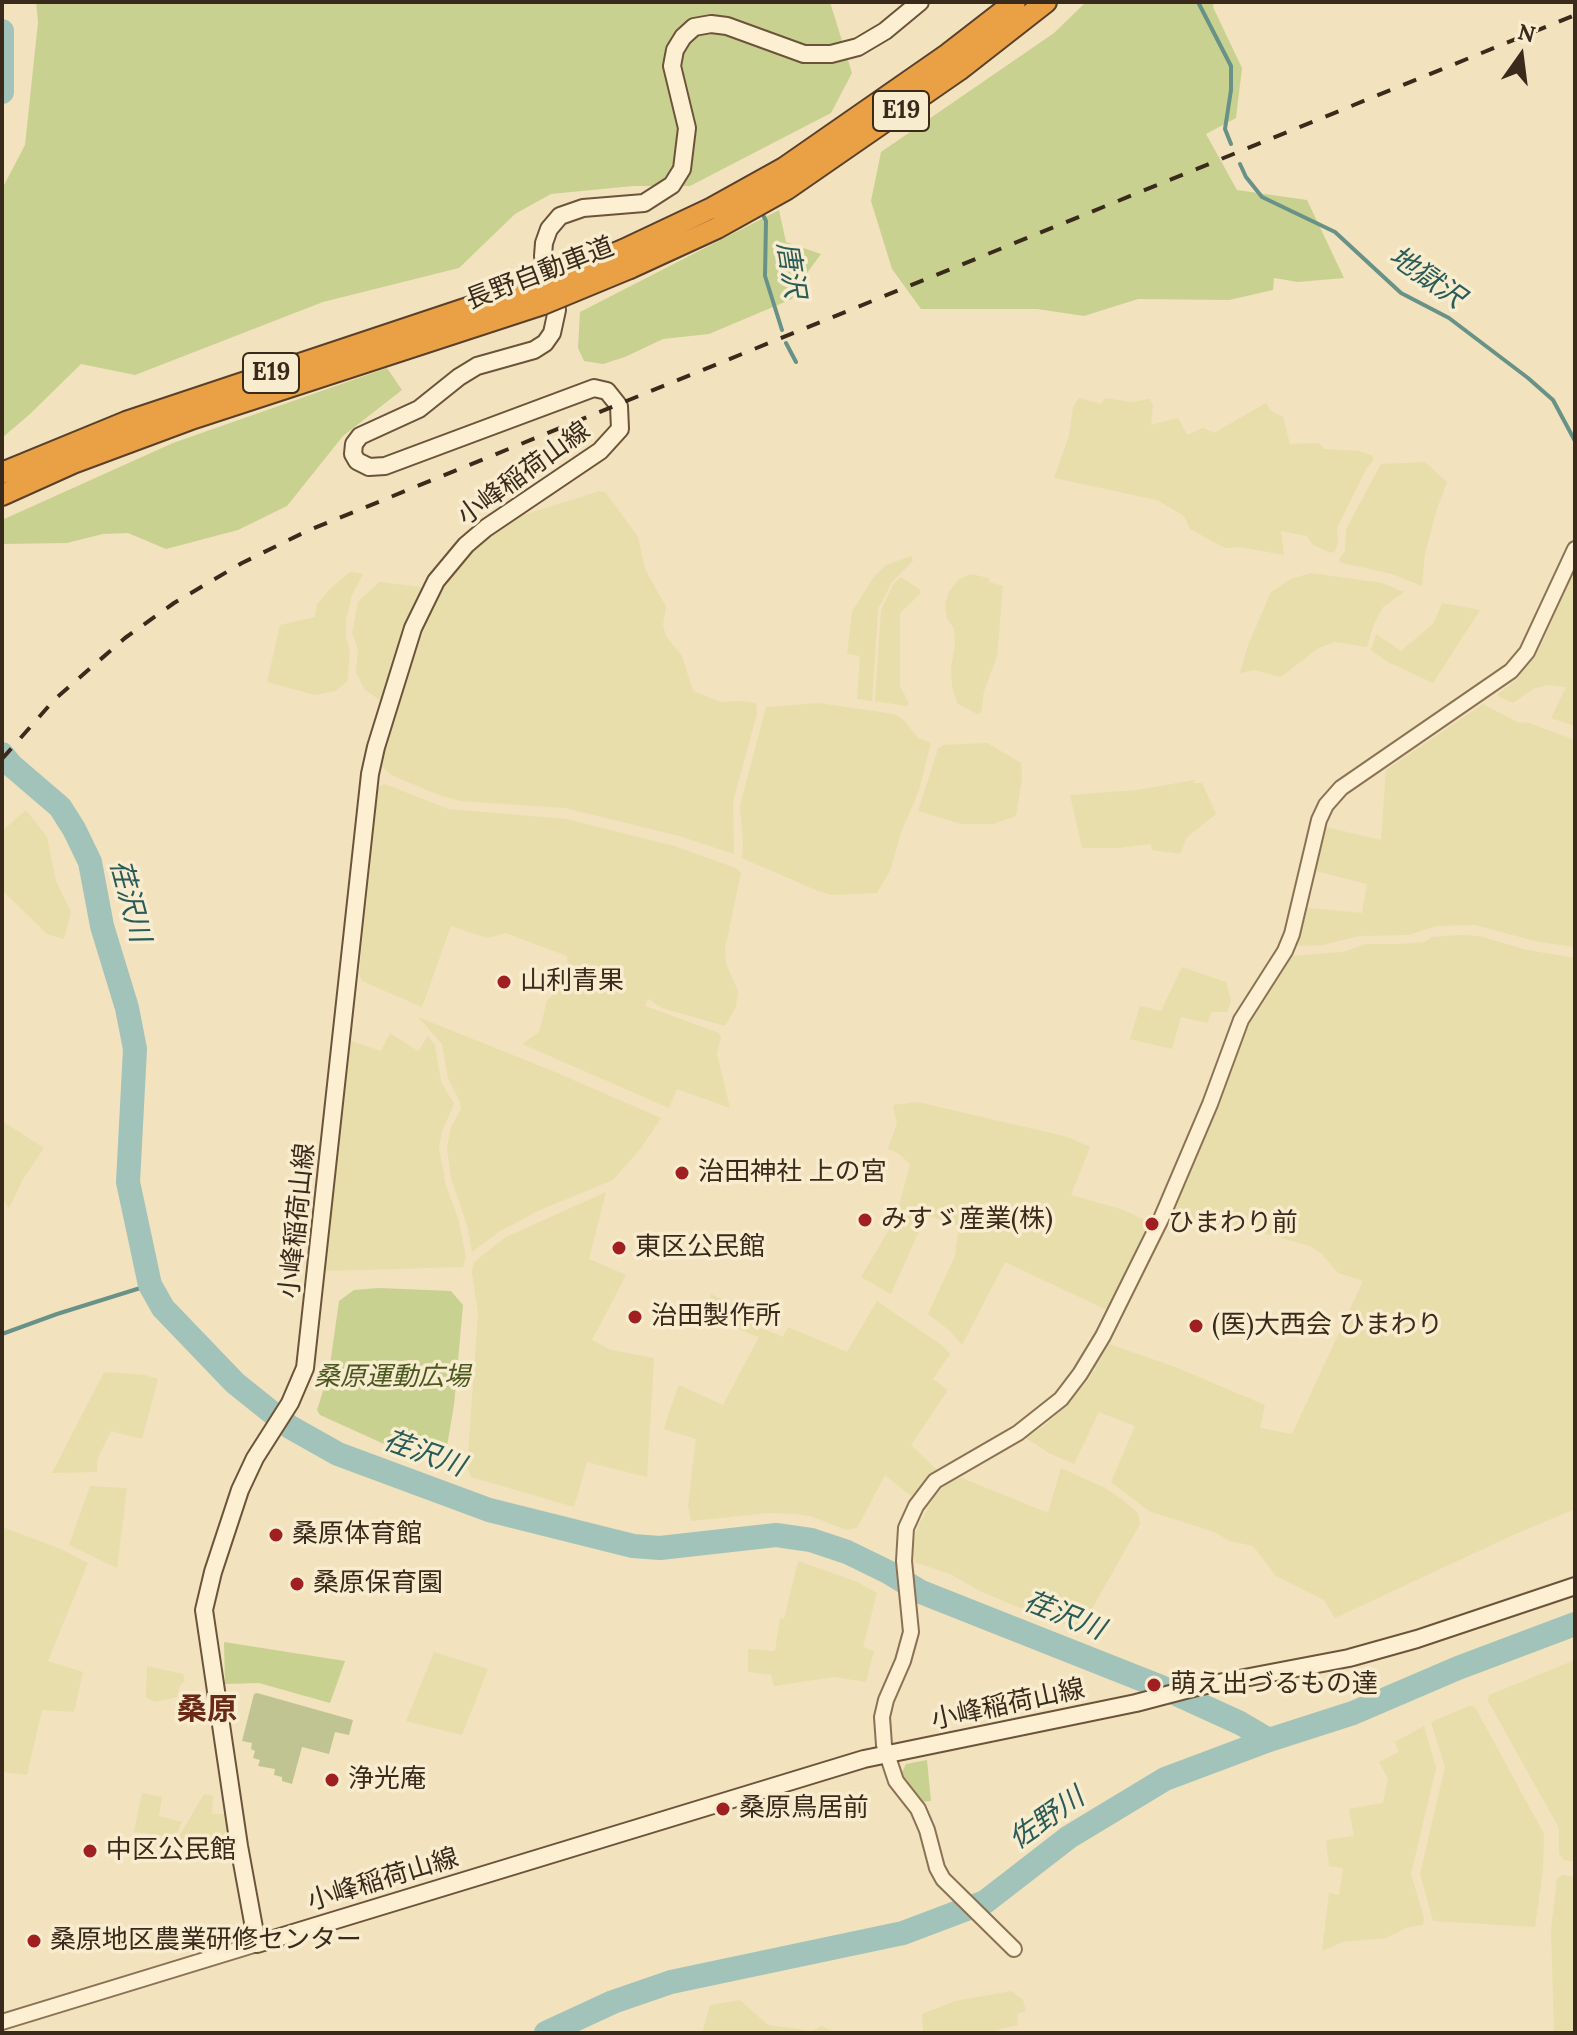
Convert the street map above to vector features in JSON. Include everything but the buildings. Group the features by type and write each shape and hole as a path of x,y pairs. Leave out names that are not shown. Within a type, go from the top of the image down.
{"highway":[{"name":"長野自動車道","path":"715,218 1010,15 1046,2"},
{"name":"長野自動車道","path":"7,481 126,422 540,294 787,189 959,70 1010,15"}],"main road":[{"name":"小峰稲荷山線","path":"920,2 885,31 858,47 831,54 804,54 727,26 711,24 694,27 675,50 672,66 687,128 682,169 672,185 644,203 583,208 560,216 549,229 543,256 557,310 552,333 545,343 534,350 477,366 419,409 360,436 354,444 353,454 357,461 369,467 385,466 594,388 607,391 619,406 620,429 600,451 530,496 466,545 436,581 413,628 376,747 370,774 305,1368 240,1490 204,1610 239,1846 257,1944 887,1754 1349,1658 1417,1639 1575,1586"}],"street":[{"path":"1014,1949 952,1889 937,1868 918,1809 896,1781 887,1754 882,1717 911,1632 905,1570 906,1528 935,1481 1013,1436 1061,1399 1103,1336 1167,1206 1241,1020 1288,942 1319,820 1326,805 1341,788 1511,671 1527,652 1575,549"},
{"path":"2,2022 257,1944"}],"shaded area":[{"path":"1079,398 1101,404 1105,398 1132,402 1150,399 1153,405 1151,425 1178,418 1187,435 1203,428 1214,433 1266,403 1271,411 1283,417 1290,444 1319,443 1324,449 1359,451 1371,455 1374,460 1367,467 1337,528 1335,551 1331,553 1312,544 1307,536 1281,531 1284,555 1240,547 1225,548 1190,529 1184,516 1157,500 1054,478 1069,436 1073,407"},
{"path":"1425,462 1447,482 1425,554 1422,586 1392,574 1342,563 1339,560 1345,551 1346,529 1381,464"},
{"path":"600,491 606,493 638,537 645,569 666,607 663,625 666,636 682,656 693,691 720,702 756,703 757,713 733,802 734,854 679,836 565,808 460,801 391,775 381,765 424,628 446,583 465,559 523,515"},
{"path":"911,556 913,561 892,582 878,609 872,701 857,699 860,656 847,654 852,612 873,578 886,565"},
{"path":"1575,570 1575,726 1551,718 1566,687 1548,685 1533,689 1513,703 1497,695 1516,680 1539,649"},
{"path":"350,572 363,574 352,595 346,619 350,653 347,682 335,691 315,695 267,682 280,625 315,617 317,604"},
{"path":"1311,573 1382,583 1404,592 1383,607 1367,647 1334,642 1317,649 1281,677 1254,670 1240,673 1248,645 1271,592 1291,579"},
{"path":"970,574 989,578 989,582 1003,586 997,656 984,691 981,713 977,714 958,704 952,687 954,628 947,619 945,604 959,579"},
{"path":"901,577 920,590 920,594 900,613 900,686 909,703 906,706 875,701 881,610 894,583"},
{"path":"379,582 422,587 406,623 381,701 364,689 356,672 358,649 352,633 358,602"},
{"path":"1442,603 1480,610 1433,683 1388,662 1371,650 1376,634 1401,651 1433,624"},
{"path":"819,703 894,714 904,720 918,738 931,743 919,790 901,833 890,871 877,893 832,895 742,858 740,806 766,707"},
{"path":"1483,704 1519,723 1526,722 1575,740 1575,947 1539,942 1475,925 1436,926 1408,935 1359,936 1323,945 1297,946 1308,908 1362,913 1367,884 1316,871 1326,827 1381,840 1386,770"},
{"path":"987,743 1021,763 1022,778 1016,816 993,824 961,824 918,811 938,749 943,745"},
{"path":"1194,780 1195,783 1202,783 1216,814 1187,837 1180,854 1152,850 1151,844 1082,848 1070,795 1137,790"},
{"path":"385,784 448,809 566,819 674,846 736,868 741,873 725,949 726,963 738,991 736,1007 725,1026 662,1008 648,999 645,1006 719,1033 717,1054 730,1108 677,1089 669,1108 522,1044 539,1032 547,1001 568,977 567,956 506,933 487,938 451,926 422,1007 362,981 359,974 378,787"},
{"path":"26,810 47,837 56,881 71,912 64,939 47,934 2,890 2,831"},
{"path":"1479,936 1527,950 1575,958 1575,1509 1335,1618 1324,1600 1276,1576 1253,1546 1230,1541 1214,1532 1149,1511 1111,1482 1135,1426 1099,1412 1074,1464 1026,1438 1068,1404 1089,1379 1109,1344 1175,1367 1265,1405 1260,1428 1292,1434 1363,1281 1338,1273 1322,1254 1310,1246 1241,1227 1213,1228 1207,1223 1172,1214 1254,1012 1292,956 1343,952 1366,944 1424,942 1432,937"},
{"path":"1182,967 1226,982 1231,1001 1227,1012 1212,1012 1207,1023 1181,1017 1172,1049 1130,1039 1140,1006 1161,1011"},
{"path":"418,1017 661,1118 641,1148 613,1180 540,1210 500,1231 472,1252 467,1225 451,1178 447,1148 451,1127 461,1109 460,1102 448,1078 442,1044"},
{"path":"390,1033 418,1051 428,1036 435,1045 441,1082 454,1104 439,1148 466,1257 463,1267 324,1271 351,1041 381,1051"},
{"path":"918,1102 1068,1137 1090,1147 1071,1195 1121,1209 1149,1222 1107,1310 1005,1262 962,1345 928,1314 955,1256 959,1226 926,1215 891,1294 861,1277 896,1218 910,1164 888,1149 897,1123 893,1105"},
{"path":"2,1121 44,1148 23,1179 9,1208 2,1197"},
{"path":"606,1192 589,1259 626,1275 592,1340 611,1350 654,1358 647,1477 587,1462 574,1507 471,1477 467,1467 478,1314 472,1272 474,1262 506,1237"},
{"path":"711,1294 756,1316 753,1325 783,1337 788,1327 847,1352 877,1301 943,1346 950,1354 933,1379 948,1390 911,1445 937,1470 927,1477 912,1497 885,1475 857,1528 846,1530 796,1514 769,1513 691,1521 688,1506 696,1439 664,1429 669,1412 679,1385 723,1405 759,1337 703,1315"},
{"path":"104,1372 158,1379 142,1439 111,1431 97,1460 97,1472 52,1473"},
{"path":"1061,1468 1123,1500 1138,1513 1140,1524 1080,1630 982,1592 950,1574 914,1562 914,1540 918,1526 934,1497 952,1479 962,1478 1048,1513"},
{"path":"90,1486 127,1488 117,1568 69,1545"},
{"path":"2,1527 61,1549 88,1563 48,1661 83,1672 74,1712 42,1710 27,1775 2,1772"},
{"path":"798,1561 855,1581 877,1593 863,1647 874,1651 866,1682 834,1677 774,1686 771,1675 748,1672 748,1649 775,1651 780,1618 784,1619"},
{"path":"434,1652 488,1669 462,1735 406,1721"},
{"path":"1575,1660 1575,1862 1564,1860 1559,1854 1559,1828 1488,1701 1489,1695"},
{"path":"147,1666 183,1674 185,1681 180,1685 177,1697 155,1702 146,1697"},
{"path":"1469,1706 1475,1707 1544,1834 1543,1870 1535,1927 1433,1921 1420,1874 1445,1767 1431,1722"},
{"path":"1424,1726 1436,1768 1411,1874 1424,1918 1423,1925 1408,1927 1386,1938 1343,1942 1322,1951 1329,1893 1339,1895 1343,1868 1329,1866 1326,1840 1354,1836 1349,1809 1383,1803 1388,1779 1379,1762 1399,1752 1395,1742"},
{"path":"142,1793 162,1797 159,1816 182,1822 175,1837 134,1832"},
{"path":"204,1794 213,1796 212,1814 226,1814 229,1840 226,1842 178,1838"},
{"path":"1562,1875 1575,1877 1575,2033 1554,2032 1551,1929 1557,1879"},
{"path":"1011,1991 1023,2000 1026,2011 1017,2014 1018,2025 985,2033 923,2031 922,2014 955,2001"},
{"path":"740,2000 768,2025 812,2031 822,2026 835,2033 702,2033 710,2005"}],"green space":[{"path":"36,2 830,2 852,73 831,113 690,186 633,186 551,194 515,214 459,268 323,302 135,375 81,364 2,438 2,189 25,145 38,22"},
{"path":"1086,2 1214,2 1213,7 1242,68 1236,118 1206,134 1237,190 1307,200 1344,278 1298,282 1274,278 1273,290 1229,300 1138,299 1084,316 1037,309 921,309 892,269 871,201 881,152 1054,33"},
{"path":"779,210 786,242 821,254 792,299 709,334 663,339 603,364 584,361 578,348 580,312"},
{"path":"387,368 402,390 343,436 287,506 238,530 166,549 128,533 103,534 67,543 3,544 2,520 173,443"},
{"name":"桑原運動広場","path":"354,1290 451,1291 463,1305 447,1446 437,1453 382,1443 320,1415 317,1410 329,1372 339,1301"},
{"path":"224,1642 345,1661 330,1703 259,1683 225,1684"},
{"path":"254,1694 353,1720 349,1735 335,1732 329,1754 302,1747 292,1784 282,1781 282,1777 274,1775 275,1769 258,1766 260,1760 253,1758 255,1751 251,1749 252,1743 242,1741"},
{"path":"927,1760 931,1801 922,1802 901,1774 906,1764"}],"waterway":[{"name":"地獄沢","path":"1198,2 1231,66 1225,129 1231,144"},
{"name":"荏沢川","path":"2,31 2,92"},
{"name":"地獄沢","path":"1240,164 1262,197 1335,232 1401,293 1449,318 1528,378 1553,400 1575,441"},
{"name":"唐沢","path":"763,215 766,221 765,276 782,330"},
{"path":"786,343 796,362"},
{"name":"荏沢川","path":"2,754 60,807 90,862 102,926 127,1008 135,1049 128,1182 150,1285 163,1308 235,1383 290,1427 338,1454 489,1510 633,1546 660,1548 776,1535 811,1540 847,1552 921,1592 1161,1687 1240,1723 1269,1740"},
{"path":"2,1334 150,1285"},
{"name":"佐野川","path":"546,2033 613,2002 671,1982 903,1933 985,1902 1069,1837 1165,1779 1353,1713 1458,1668 1575,1624"}],"railway":[{"path":"2,759 55,699 125,638 174,603 242,563 307,531 1575,15"}],"place":[{"name":"山利青果","path":"504,982"},
{"name":"治田神社 上の宮","path":"682,1173"},
{"name":"みすゞ産業(株)","path":"865,1220"},
{"name":"ひまわり前","path":"1152,1224"},
{"name":"東区公民館","path":"619,1248"},
{"name":"治田製作所","path":"635,1317"},
{"name":"(医)大西会 ひまわり","path":"1196,1326"},
{"name":"桑原体育館","path":"276,1535"},
{"name":"桑原保育園","path":"297,1584"},
{"name":"萌え出づるもの達","path":"1154,1685"},
{"name":"浄光庵","path":"332,1780"},
{"name":"桑原鳥居前","path":"723,1809"},
{"name":"中区公民館","path":"90,1851"},
{"name":"桑原地区農業研修センター","path":"34,1941"}],"district":[{"name":"桑原","path":"207,1710"}]}
